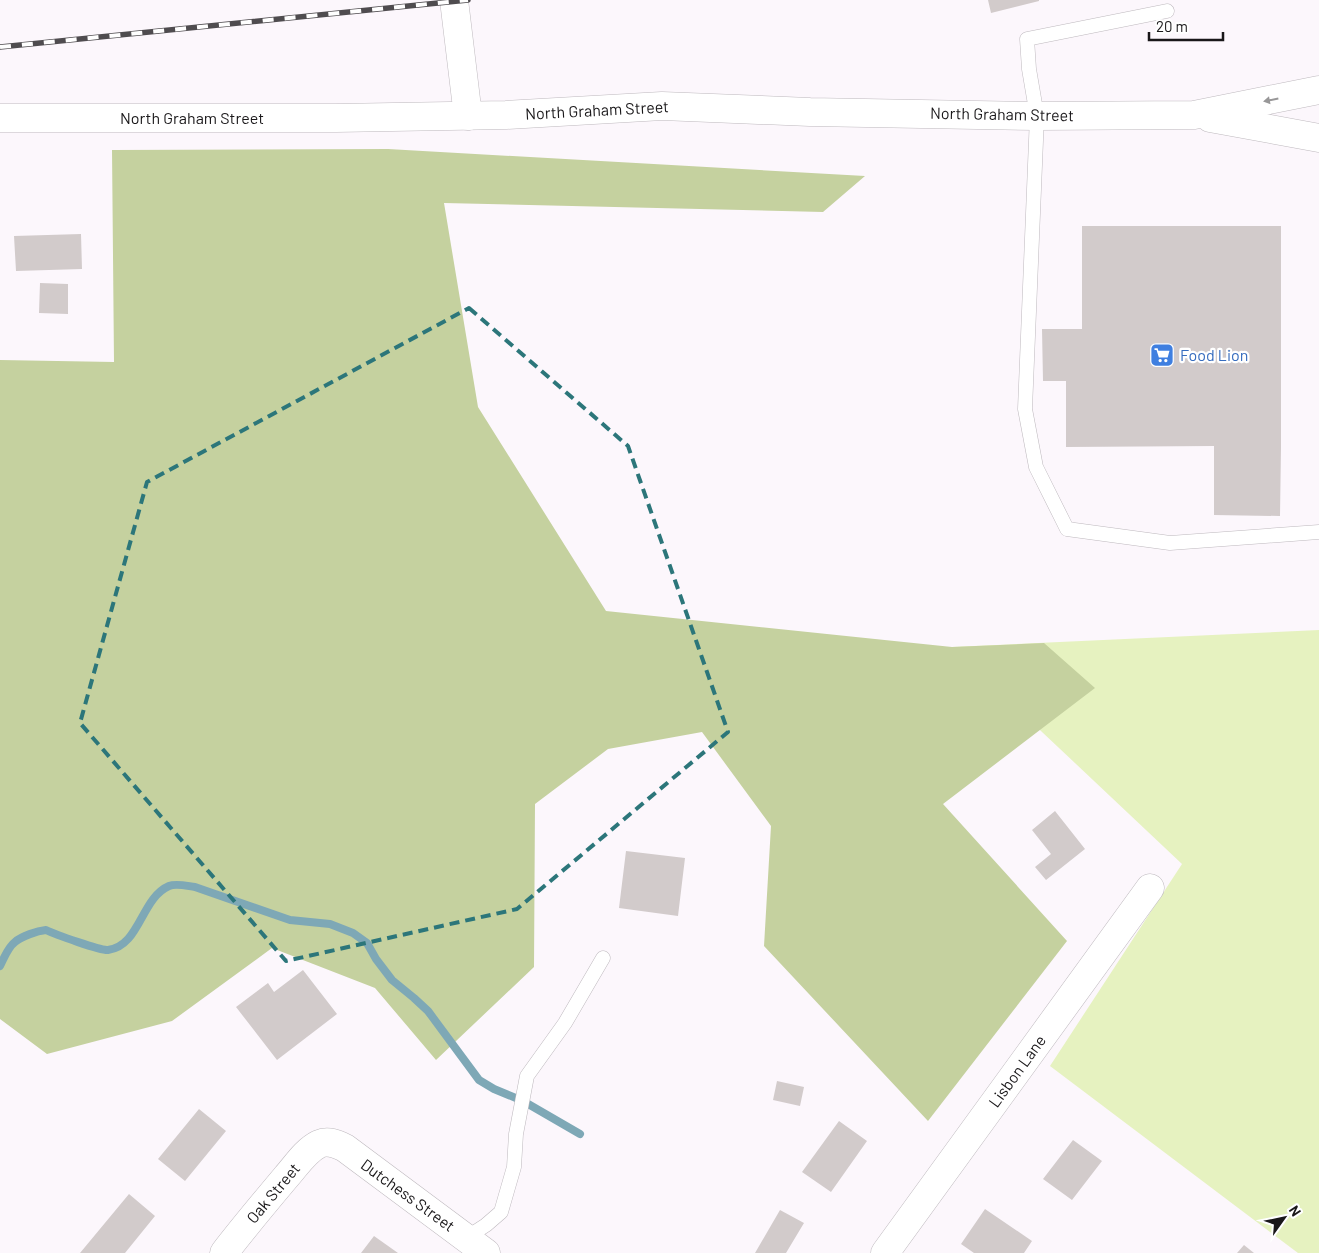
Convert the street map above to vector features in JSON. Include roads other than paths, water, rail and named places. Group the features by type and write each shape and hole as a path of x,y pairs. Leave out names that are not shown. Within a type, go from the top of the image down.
{"main road":[{"path":"454,0 468,116"},
{"name":"North Graham Street","path":"0,118 468,116 662,106 810,112 1037,116 1194,114 1319,90"},
{"name":"North Graham Street","path":"1194,114 1319,138"},
{"name":"Lisbon Lane","path":"885,1253 1150,888"},
{"name":"Dutchess Street","path":"328,1142 345,1148 476,1245"},
{"name":"Oak Street","path":"224,1253 307,1152 320,1143 328,1142"}],"lane":[{"path":"1166,11 1027,39 1029,69 1037,116 1025,409 1036,467 1066,529 1170,543 1319,532"},
{"path":"476,1245 486,1226 501,1212 514,1167 516,1134 527,1076 565,1023 603,958"}],"waterway":[{"path":"0,966 8,950 15,942 26,936 46,930 104,950 119,947 134,931 152,900 160,892 172,885 195,887 290,920 330,924 353,933 367,943 376,959 392,980 428,1011 479,1080 494,1089 523,1101 580,1134"}],"railway":[{"path":"0,47 468,0"}],"place":[{"name":"Food Lion","path":"1162,355"}]}
